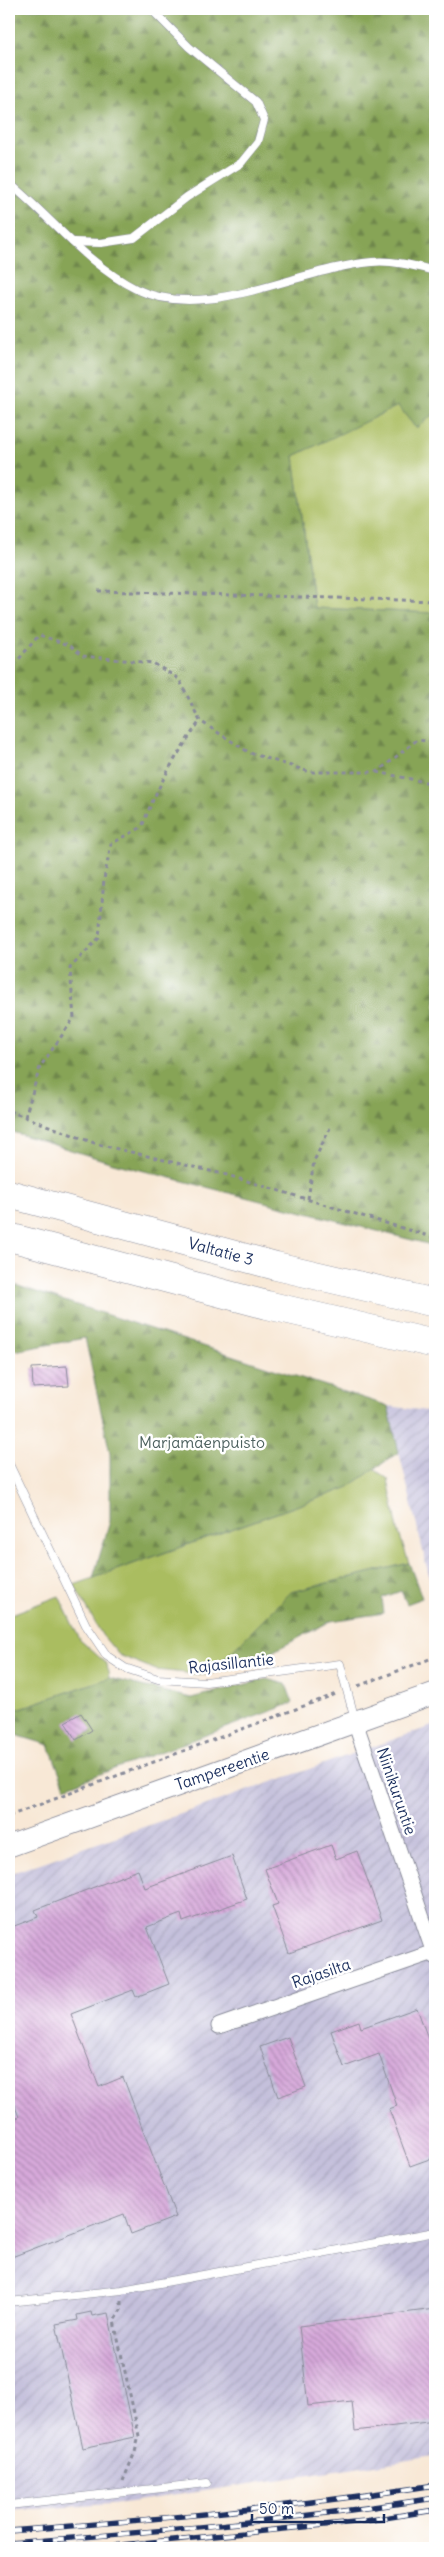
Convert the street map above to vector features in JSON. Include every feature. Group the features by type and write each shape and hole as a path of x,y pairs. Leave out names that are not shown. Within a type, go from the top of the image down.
{"highway":[{"name":"Valtatie 3","path":"9,1194 276,1266 435,1303"},
{"path":"9,1236 267,1305 435,1344"}],"main road":[{"name":"Tampereentie","path":"9,1846 435,1693"}],"street":[{"name":"Niinikuruntie","path":"355,1722 435,1954"},
{"name":"Rajasilta","path":"219,2026 435,1954"}],"lane":[{"path":"73,242 101,243 134,238 187,197 241,163 258,142 264,120 256,102 189,47 151,9"},
{"path":"9,184 106,272 138,290 174,300 210,300 340,266 374,262 408,264 435,271"},
{"name":"Rajasillantie","path":"9,1464 86,1624 107,1656 141,1675 181,1682 206,1682 340,1664 355,1722"},
{"path":"9,2302 122,2290 435,2232"},
{"path":"9,2505 207,2483"}],"path":[{"path":"98,591 435,601"},
{"path":"9,671 39,635 69,645 83,656 153,663 179,679 200,721 250,752 310,772 377,772 435,784"},
{"path":"25,1116 40,1067 74,1018 70,968 99,938 104,879 111,844 142,827 151,802 173,759 200,721"},
{"path":"377,772 417,740 435,742"},
{"path":"9,1111 97,1144 227,1175 435,1238"},
{"path":"308,1199 314,1162 330,1128"},
{"path":"9,1816 435,1657"},
{"path":"118,2493 135,2452 138,2436 114,2321 121,2310 122,2290"}],"shaded area":[{"path":"388,1406 435,1412 435,1601 399,1452"},
{"path":"435,1725 435,2456 124,2503 9,2511 9,1874"}],"green space":[{"path":"9,9 435,9 435,413 416,428 398,406 294,456 314,608 435,613 435,1246 113,1163 9,1131"},
{"path":"398,405 415,427 435,413 435,613 314,608 294,456"},
{"name":"Marjamäenpuisto","path":"9,1283 388,1406 399,1452 347,1488 93,1578 110,1521 110,1453 85,1338 9,1352"},
{"path":"374,1469 388,1479 398,1530 409,1563 291,1592 224,1660 251,1663 205,1675 156,1670 119,1655 102,1635 74,1585 347,1488"},
{"path":"409,1563 422,1598 407,1604 401,1591 382,1598 384,1613 331,1621 251,1663 223,1660 291,1592"},
{"path":"59,1596 80,1640 107,1664 109,1678 9,1712 9,1615"},
{"path":"109,1678 191,1698 266,1679 286,1684 293,1703 65,1787 49,1745 9,1733 9,1712"}],"building":[{"path":"67,1366 69,1386 33,1388 32,1368"},
{"path":"81,1713 92,1730 76,1740 65,1722"},
{"path":"331,1845 336,1859 357,1851 382,1920 289,1953 272,1906 278,1904 265,1869"},
{"path":"232,1856 247,1899 183,1922 181,1914 147,1927 169,1984 136,1997 133,1990 71,2014 99,2087 123,2077 176,2217 131,2234 124,2214 9,2258 9,2121 19,2117 9,2091 9,1928 38,1917 35,1910 138,1870 145,1888"},
{"path":"417,2008 435,2058 435,2157 410,2166 389,2109 397,2106 379,2054 344,2067 331,2031 359,2021 361,2028"},
{"path":"288,2037 306,2087 278,2097 260,2047"},
{"path":"435,2309 435,2421 355,2431 352,2401 308,2406 299,2326"},
{"path":"91,2312 92,2316 108,2313 135,2437 83,2448 56,2324 78,2320 77,2315"}],"railway":[{"path":"9,2531 222,2512 329,2500 435,2485"},
{"path":"9,2543 276,2519 435,2498"},
{"path":"91,2548 365,2521 435,2510"}]}
